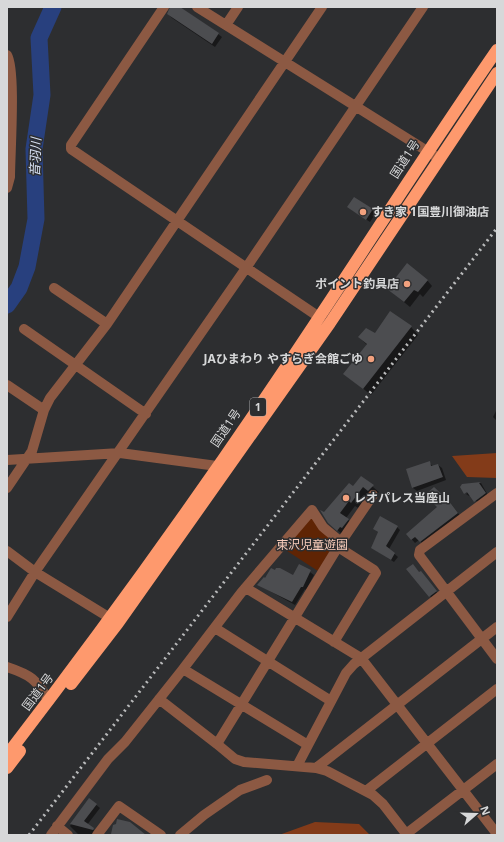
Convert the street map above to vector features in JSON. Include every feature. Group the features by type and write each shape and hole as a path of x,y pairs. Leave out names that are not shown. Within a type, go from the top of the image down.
{"highway":[{"name":"国道1号","path":"7,755 110,618 217,466 319,317 427,151 497,50"},
{"name":"国道1号","path":"7,768 127,610 330,323 497,73"}],"street":[{"path":"164,7 71,145 71,149 319,317"},
{"path":"197,7 440,159"},
{"path":"226,25 238,7"},
{"path":"7,488 32,451 44,410 50,398 107,324 322,7"},
{"path":"7,617 35,572 120,452 423,7"},
{"path":"7,55 10,59 11,83 10,177 7,188"},
{"path":"54,288 107,324"},
{"path":"24,329 146,414"},
{"path":"7,386 44,410"},
{"path":"7,460 120,452 217,466"},
{"path":"497,493 420,550 419,555 497,658"},
{"path":"217,744 340,544 372,495"},
{"path":"51,835 108,759 125,742 246,588 312,510 325,529 340,544 376,573 334,642"},
{"path":"7,551 35,572 110,618"},
{"path":"297,766 346,673 361,658 497,552"},
{"path":"246,588 361,658 462,790 496,829"},
{"path":"316,768 497,627"},
{"path":"215,628 331,701"},
{"path":"7,667 28,674 41,688 49,701"},
{"path":"183,669 308,745"},
{"path":"366,791 497,689"},
{"path":"159,699 235,758 244,762 316,768 338,776 366,791 383,804 406,835 497,764"},
{"path":"180,835 204,815 240,790 267,780"},
{"path":"97,835 119,806 161,835"},
{"path":"57,826 68,835"}],"green space":[{"name":"東沢児童遊園","path":"313,515 336,541 318,571 284,549"}],"shaded area":[{"path":"497,453 497,478 467,477 452,456"},
{"path":"315,822 359,824 370,835 279,835"}],"building":[{"path":"170,7 180,7 219,33 212,44 167,14"},
{"name":"すき家 1国豊川御油店","path":"354,197 373,209 366,220 347,207"},
{"name":"ポイント釣具店","path":"407,263 428,280 418,292 414,290 404,302 387,289"},
{"name":"JAひまわり やすらぎ会館ごゆ","path":"390,311 412,326 363,389 343,374 367,344 358,337 366,328 375,333"},
{"path":"430,461 431,466 438,464 443,477 412,488 406,469"},
{"path":"361,476 374,485 368,491 363,487 351,503 349,501 340,513 349,519 342,528 340,527 337,531 328,523 320,510 324,512 349,483 353,486"},
{"path":"481,482 479,483 486,493 474,502 467,492 464,494 460,487 462,484"},
{"path":"434,487 449,501 458,513 420,542 415,537 411,540 406,534 437,507 425,495"},
{"path":"380,516 398,526 386,546 395,553 391,560 371,548 378,532 373,529"},
{"path":"299,564 311,570 303,587 301,587 292,602 257,585 264,577 265,578 271,568 275,570 276,568 280,568 293,575"},
{"path":"413,564 419,572 421,571 437,591 429,597 406,569"},
{"path":"89,798 97,804 84,821 94,828 93,830 70,824"},
{"path":"117,819 130,822 146,835 111,834 113,825 116,824"}],"waterway":[{"name":"音羽川","path":"7,305 19,288 27,267 36,219 34,149 42,95 39,38 53,7"}],"railway":[{"path":"29,835 497,228"}],"place":[{"name":"すき家 1国豊川御油店","path":"363,212"},
{"name":"ポイント釣具店","path":"407,284"},
{"name":"JAひまわり やすらぎ会館ごゆ","path":"371,359"},
{"name":"レオパレス当座山","path":"346,498"}]}
